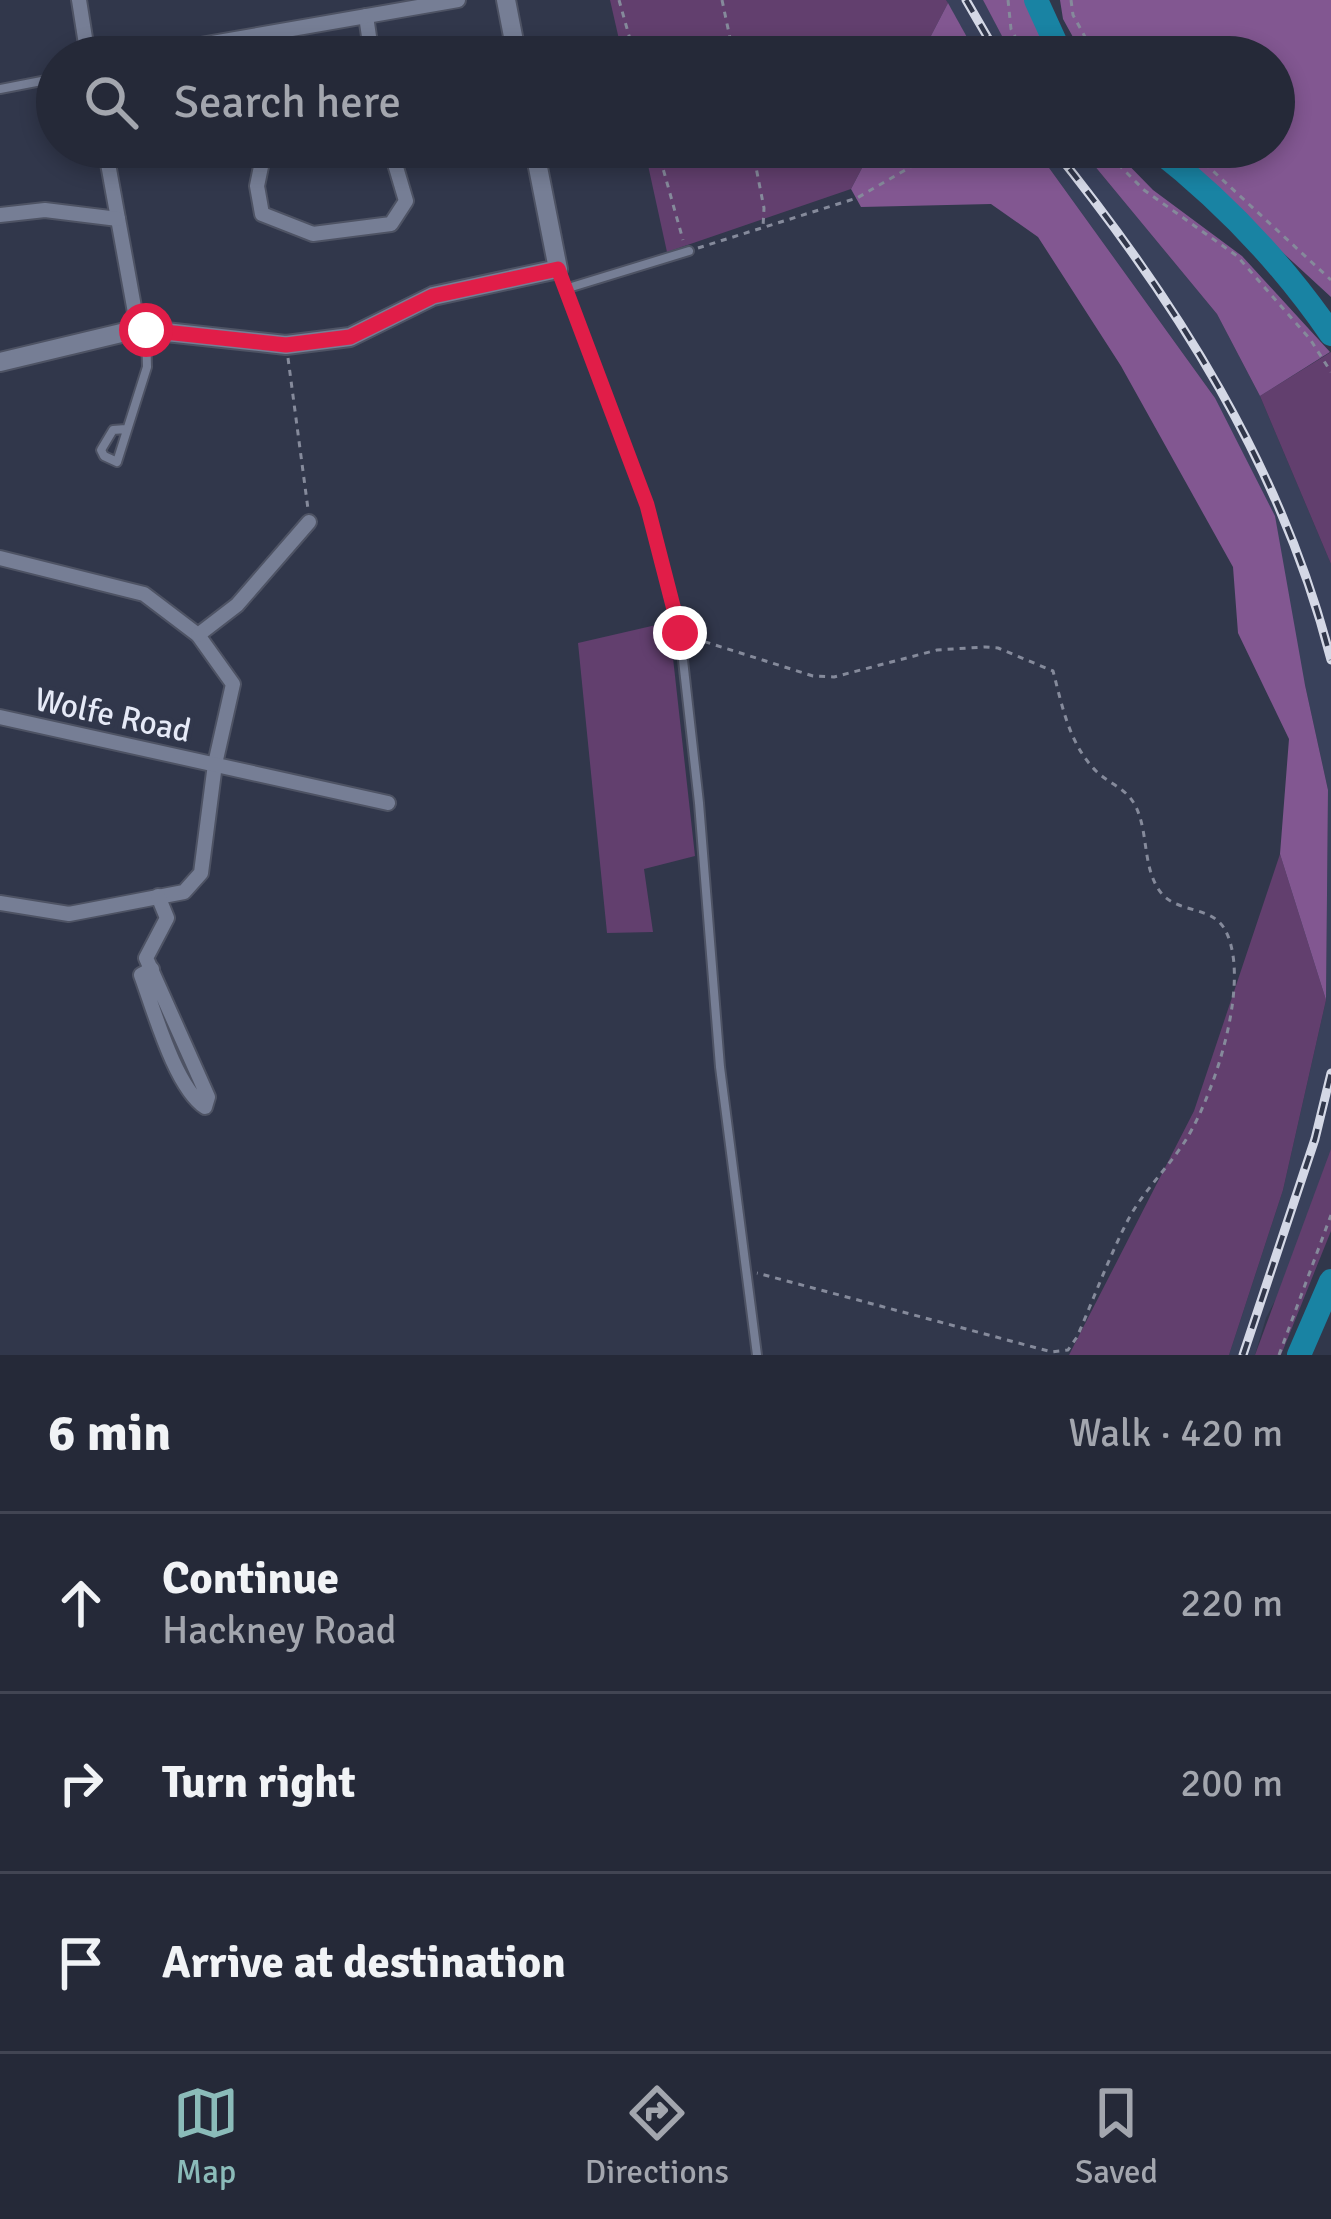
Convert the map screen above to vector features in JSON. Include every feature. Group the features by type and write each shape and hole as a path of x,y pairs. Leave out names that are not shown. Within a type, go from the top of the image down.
{"street":[{"path":"79,0 85,36"},
{"path":"252,36 458,0"},
{"path":"506,0 513,36"},
{"path":"366,16 369,36"},
{"path":"109,168 142,329"},
{"path":"261,168 257,186 262,214 314,235 391,224 406,201 396,168"},
{"path":"0,362 142,329 286,345 350,337 433,296 558,269 539,168"},
{"path":"0,215 45,210 118,219"},
{"path":"198,635 237,605 309,522"},
{"path":"0,558 144,594 198,635 233,684 215,764 201,873 184,892 69,914 0,903"},
{"name":"Wolfe Road","path":"0,718 388,803"},
{"path":"152,970 141,975 160,1027 192,1098 205,1107 208,1097 179,1024 152,970 146,958 167,918 158,896"},
{"path":"160,1027 179,1024"}],"lane":[{"path":"0,88 36,82"},
{"path":"565,289 689,251"},
{"path":"558,269 647,505 680,633 700,803 719,1067 757,1355"},
{"path":"127,429 147,367 142,329"}],"path":[{"path":"619,0 628,36"},
{"path":"722,0 730,36"},
{"path":"1008,0 1015,36"},
{"path":"1071,0 1084,36"},
{"path":"662,168 689,251 857,197 908,168"},
{"path":"756,168 763,227"},
{"path":"1122,168 1144,190 1237,256 1310,338 1331,372"},
{"path":"1209,168 1331,280"},
{"path":"286,345 309,522"},
{"path":"680,633 813,676 834,677 937,650 985,647 1053,670 1065,718 1080,750 1137,808 1152,878 1164,896 1182,907 1210,914 1223,926 1237,979 1200,1115 1130,1216 1068,1350 1052,1352 746,1270"},
{"path":"1280,1355 1331,1216"}],"shaded area":[{"path":"610,0 948,3 931,36 618,36"},
{"path":"946,0 983,0 1002,36 966,36"},
{"path":"983,0 1027,0 1043,36 1002,36"},
{"path":"1060,0 1331,0 1331,297 1191,168 1295,168 1295,36 1072,36"},
{"path":"948,3 966,36 931,36"},
{"path":"649,168 862,168 851,189 667,252"},
{"path":"862,168 1049,168 1215,398 1275,516 1328,790 1326,1000 1280,854 1289,739 1238,633 1233,567 1121,366 1038,237 991,204 861,207 851,189"},
{"path":"1049,168 1096,168 1217,314 1260,396 1331,564 1331,1193 1266,1318 1255,1355 1229,1355 1283,1190 1326,1000 1328,790 1305,685 1215,398"},
{"path":"1096,168 1132,168 1153,190 1242,256 1330,352 1260,396 1217,314"},
{"path":"1331,352 1331,564 1260,396"},
{"path":"669,622 695,856 644,869 653,932 607,933 578,643"},
{"path":"1280,854 1326,1000 1283,1190 1229,1355 1069,1355 1194,1111"},
{"path":"1331,1149 1331,1231 1281,1355 1255,1355"}],"waterway":[{"path":"1036,0 1052,36"},
{"path":"1179,168 1250,234 1331,334"},
{"path":"1299,1355 1331,1281"}],"railway":[{"path":"966,0 987,36"},
{"path":"1069,168 1141,265 1220,389 1284,520 1331,660"},
{"path":"1243,1355 1315,1139 1331,1073"}],"route":[{"path":"146,330 286,345 350,337 433,296 558,269 647,505 680,633"}]}
